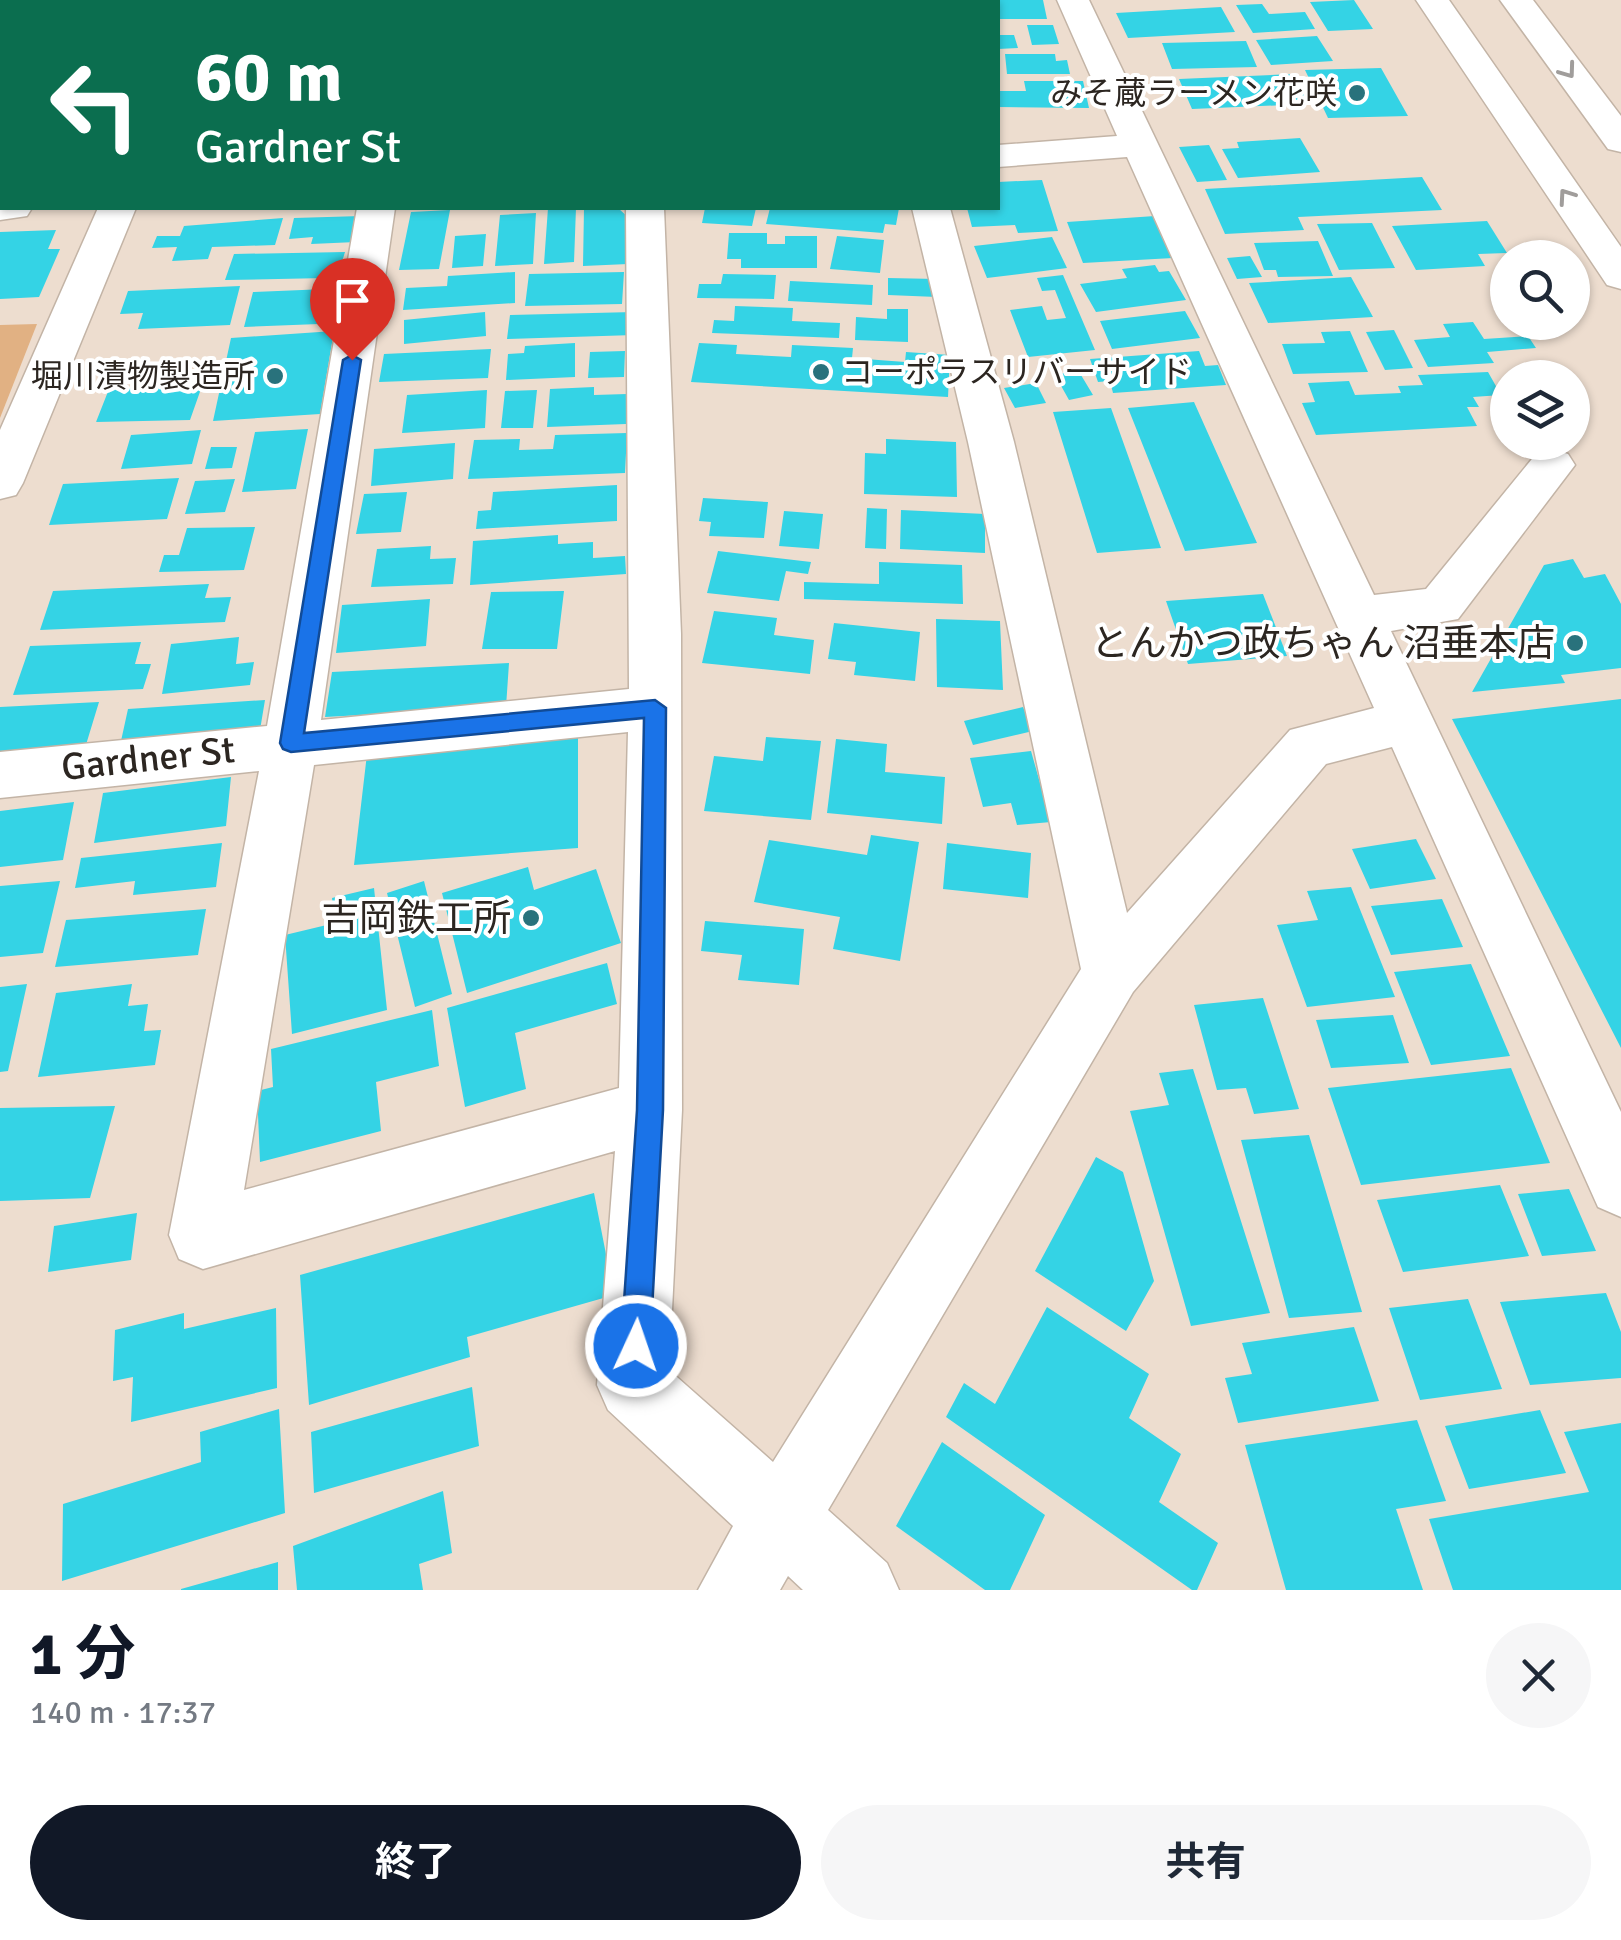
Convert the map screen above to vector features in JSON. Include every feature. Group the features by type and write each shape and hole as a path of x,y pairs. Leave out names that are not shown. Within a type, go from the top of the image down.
{"street":[{"path":"1073,0 1621,1184"},
{"path":"1432,0 1621,276"},
{"path":"1516,0 1621,141"},
{"path":"1000,156 1138,145"},
{"path":"0,484 116,210"},
{"path":"376,210 291,743 202,1235 650,1110"},
{"path":"646,210 655,708 650,1110 633,1385 860,1590"},
{"path":"932,210 991,442 1112,973"},
{"path":"1358,616 1440,606 1552,465"},
{"name":"Gardner St","path":"0,775 655,708"},
{"path":"737,1590 1112,973 1309,746 1406,722"}],"shaded area":[{"path":"37,324 0,418 0,325"}],"building":[{"path":"1000,0 1043,0 1047,19 1000,19"},
{"path":"1354,0 1373,29 1328,31 1310,2"},
{"path":"1262,4 1269,14 1305,12 1315,29 1253,33 1236,5"},
{"path":"1221,7 1235,32 1128,38 1116,13"},
{"path":"1027,25 1053,25 1059,44 1032,45"},
{"path":"1000,35 1014,35 1018,48 1000,49"},
{"path":"1317,36 1333,61 1271,65 1256,40"},
{"path":"1246,41 1257,67 1172,69 1162,43"},
{"path":"1005,54 1055,54 1056,61 1067,60 1070,74 1007,74"},
{"path":"1381,68 1408,116 1328,118 1305,70"},
{"path":"1293,74 1310,104 1192,109 1179,79"},
{"path":"1024,81 1083,81 1089,108 1000,107 1000,91 1026,91"},
{"path":"1300,138 1320,172 1238,178 1222,149 1239,148 1237,142"},
{"path":"1209,145 1227,180 1197,182 1179,147"},
{"path":"1422,177 1442,210 1298,217 1304,230 1225,234 1205,189"},
{"path":"1042,180 1058,231 1018,233 1015,225 972,227 968,210 1000,210 1000,182"},
{"path":"450,210 439,269 399,270 411,212"},
{"path":"548,210 576,210 574,262 544,264"},
{"path":"584,210 620,210 630,219 628,264 583,266"},
{"path":"705,210 756,210 752,226 702,223"},
{"path":"770,210 899,210 896,225 885,224 883,233 766,224"},
{"path":"536,213 533,264 495,266 500,215"},
{"path":"361,216 356,242 311,244 313,237 289,239 294,218"},
{"path":"1155,216 1173,258 1083,263 1067,222"},
{"path":"283,218 275,245 212,247 208,259 172,261 177,247 152,248 157,236 180,236 184,226"},
{"path":"1487,221 1499,240 1490,240 1490,254 1478,254 1485,266 1416,270 1392,226"},
{"path":"1372,223 1395,268 1339,270 1317,224"},
{"path":"56,230 48,249 60,249 39,297 0,299 0,232"},
{"path":"729,233 767,233 767,244 785,244 785,236 817,236 817,268 741,268 741,259 727,259"},
{"path":"486,234 483,266 452,268 455,236"},
{"path":"837,236 884,240 880,273 830,269"},
{"path":"1052,237 1067,268 987,278 974,246"},
{"path":"1318,241 1333,276 1278,277 1276,270 1264,270 1254,243"},
{"path":"345,252 341,265 330,265 326,278 225,280 234,254"},
{"path":"1250,256 1262,277 1237,279 1227,258"},
{"path":"1155,265 1159,272 1169,271 1186,300 1096,312 1080,284 1127,278 1122,269"},
{"path":"515,272 515,303 403,310 406,288 447,286 448,276"},
{"path":"624,272 622,304 525,306 529,274"},
{"path":"723,274 776,275 774,299 697,298 699,284 721,284"},
{"path":"1063,275 1095,350 1028,357 1010,310 1042,306 1047,320 1066,318 1055,290 1042,291 1037,278"},
{"path":"1351,277 1373,317 1268,323 1249,283"},
{"path":"888,278 937,279 937,297 888,295"},
{"path":"790,281 873,285 872,305 788,301"},
{"path":"240,286 230,325 138,329 143,313 120,314 128,291"},
{"path":"326,289 319,324 244,327 253,292"},
{"path":"735,306 793,308 792,321 840,323 839,338 712,333 714,320 734,321"},
{"path":"887,309 908,309 908,342 855,340 856,317 887,319"},
{"path":"1185,311 1200,338 1112,349 1100,321"},
{"path":"485,312 486,336 404,344 404,320"},
{"path":"634,312 634,335 507,339 510,315"},
{"path":"1473,322 1484,339 1531,340 1536,348 1487,352 1490,363 1428,367 1414,340 1450,337 1443,324"},
{"path":"1394,330 1413,368 1385,370 1366,332"},
{"name":"堀川漬物製造所","path":"334,331 320,414 213,421 231,338"},
{"path":"1350,331 1368,372 1293,374 1282,344 1325,343 1321,332"},
{"path":"575,343 575,377 506,380 508,354 524,353 525,346"},
{"name":"コーポラスリバーサイド","path":"699,343 737,345 736,354 791,357 792,345 853,348 852,358 905,362 906,352 950,355 948,397 691,382"},
{"path":"491,349 488,378 379,382 384,354"},
{"path":"625,351 624,377 588,378 590,352"},
{"path":"1199,351 1205,366 1218,365 1226,385 1113,393 1110,381 1098,382 1090,359"},
{"path":"1078,370 1093,395 1069,400 1055,375"},
{"path":"1488,372 1490,396 1473,397 1479,407 1467,407 1477,426 1316,435 1302,403 1315,402 1308,383 1349,381 1355,395 1401,393 1398,386 1423,385 1418,375"},
{"path":"1036,383 1046,403 1015,408 1004,388"},
{"path":"202,386 190,420 96,422 109,389"},
{"path":"594,387 594,395 627,394 626,424 547,427 550,389"},
{"path":"487,390 485,428 402,433 407,395"},
{"path":"537,390 533,428 501,428 505,391"},
{"path":"1194,402 1257,543 1185,551 1128,408"},
{"path":"1111,408 1161,548 1097,553 1053,412"},
{"path":"308,429 296,489 242,492 255,432"},
{"path":"201,430 192,464 121,469 131,435"},
{"path":"627,433 625,473 468,479 474,440 520,439 519,450 553,449 555,435"},
{"path":"886,439 956,442 957,497 864,494 865,453 886,454"},
{"path":"455,443 453,479 371,486 374,449"},
{"path":"211,447 237,447 232,468 205,469"},
{"path":"179,478 167,519 49,525 63,484"},
{"path":"235,479 225,512 185,514 195,481"},
{"path":"617,485 617,521 476,529 478,511 491,510 493,492"},
{"path":"407,492 401,532 356,534 364,494"},
{"path":"703,498 768,502 764,538 709,536 711,522 699,521"},
{"path":"867,508 887,509 886,549 865,548"},
{"path":"901,510 985,514 985,553 900,549"},
{"path":"784,511 823,514 819,549 779,546"},
{"path":"255,527 244,570 159,572 164,555 179,555 187,528"},
{"path":"558,535 558,544 593,542 593,558 625,556 626,574 470,585 473,541"},
{"path":"431,546 430,559 456,558 453,584 371,587 377,549"},
{"path":"718,551 811,562 808,574 786,571 779,601 707,593"},
{"path":"1573,559 1584,578 1605,574 1621,604 1621,668 1561,675 1565,683 1472,692 1544,565"},
{"path":"879,562 962,565 963,604 804,599 804,582 879,584"},
{"path":"209,584 205,598 231,597 225,622 40,630 53,591"},
{"path":"564,591 557,649 482,649 491,592"},
{"path":"1263,594 1287,656 1188,664 1166,601"},
{"path":"430,599 426,646 336,653 342,605"},
{"path":"714,611 777,618 774,635 814,640 810,674 702,663"},
{"path":"936,619 1000,621 1003,690 937,687"},
{"path":"834,623 920,632 915,681 854,675 856,662 828,659"},
{"path":"239,637 236,664 254,662 250,685 162,694 171,644"},
{"path":"141,642 135,664 151,664 143,689 13,695 30,646"},
{"path":"509,663 506,707 325,717 332,672"},
{"path":"1621,699 1621,1048 1452,719"},
{"path":"265,700 260,730 121,741 128,709"},
{"path":"99,702 85,748 0,753 0,707"},
{"path":"1023,707 1033,731 973,745 964,721"},
{"path":"578,737 578,848 354,865 367,754"},
{"path":"766,737 821,741 811,820 704,811 714,756 763,761"},
{"path":"836,739 887,744 885,772 945,777 942,824 827,813"},
{"path":"1031,751 1051,822 1017,825 1011,803 983,807 970,758"},
{"path":"231,777 226,826 94,843 103,793"},
{"path":"74,802 63,860 0,867 0,811"},
{"path":"871,835 919,842 900,961 833,949 840,917 754,902 769,840 867,855"},
{"path":"1416,839 1436,879 1370,889 1352,849"},
{"path":"222,843 216,887 133,895 135,881 75,888 81,858"},
{"path":"947,843 1031,853 1028,898 943,889"},
{"name":"吉岡鉄工所","path":"528,867 534,890 596,869 621,943 467,993 442,893"},
{"path":"60,881 43,953 0,957 0,886"},
{"path":"424,881 452,994 415,1007 387,893"},
{"path":"1351,887 1395,997 1307,1007 1277,925 1318,920 1307,891"},
{"path":"374,888 387,1010 292,1034 285,935 335,923 332,898"},
{"path":"1442,899 1463,947 1391,955 1371,906"},
{"path":"206,909 198,955 55,967 66,920"},
{"path":"705,921 804,929 799,985 738,980 742,955 701,951"},
{"path":"607,963 617,1004 515,1033 526,1089 465,1107 447,1008"},
{"path":"1471,964 1510,1056 1431,1065 1394,972"},
{"path":"27,984 8,1071 0,1072 0,987"},
{"path":"132,984 128,1006 148,1004 144,1031 161,1030 155,1065 38,1077 56,993"},
{"path":"1263,998 1299,1109 1254,1114 1246,1088 1217,1090 1194,1005"},
{"path":"432,1010 439,1066 376,1082 381,1131 260,1162 257,1091 273,1087 271,1049"},
{"path":"1393,1015 1409,1063 1331,1068 1316,1020"},
{"path":"1511,1068 1550,1163 1361,1185 1328,1088"},
{"path":"1193,1069 1270,1313 1191,1326 1130,1111 1169,1105 1159,1073"},
{"path":"115,1106 90,1198 0,1201 0,1108"},
{"path":"1309,1135 1362,1312 1289,1318 1241,1140"},
{"path":"1096,1157 1123,1172 1154,1281 1126,1331 1035,1271"},
{"path":"1500,1185 1529,1256 1403,1272 1377,1200"},
{"path":"1569,1189 1596,1251 1542,1256 1518,1194"},
{"path":"594,1193 614,1295 467,1337 470,1357 309,1405 300,1275"},
{"path":"137,1213 131,1260 48,1272 54,1226"},
{"path":"1606,1293 1621,1332 1621,1378 1530,1385 1500,1302"},
{"path":"1468,1299 1502,1389 1420,1400 1389,1308"},
{"path":"1047,1307 1149,1374 1129,1418 1181,1454 1159,1502 1218,1543 1197,1590 946,1417 964,1383 995,1404"},
{"path":"276,1308 277,1388 131,1422 133,1377 113,1381 115,1330 184,1313 184,1329"},
{"path":"1354,1327 1379,1401 1238,1423 1225,1378 1252,1374 1242,1343"},
{"path":"472,1387 479,1446 314,1493 311,1432"},
{"path":"279,1409 285,1513 62,1581 63,1504 201,1462 200,1432"},
{"path":"1540,1410 1566,1473 1469,1489 1445,1426"},
{"path":"1417,1420 1446,1501 1396,1509 1423,1590 1286,1590 1245,1445"},
{"path":"1621,1423 1621,1590 1453,1590 1429,1519 1589,1492 1564,1432"},
{"path":"942,1442 1045,1515 1010,1590 985,1590 896,1526"},
{"path":"443,1491 452,1553 419,1564 423,1590 297,1590 293,1546"},
{"path":"278,1562 278,1590 181,1590 181,1589"}],"place":[{"name":"みそ蔵ラーメン花咲","path":"1357,93"},
{"name":"コーポラスリバーサイド","path":"821,372"},
{"name":"堀川漬物製造所","path":"275,376"},
{"name":"とんかつ政ちゃん 沼垂本店","path":"1575,643"},
{"name":"吉岡鉄工所","path":"531,918"}],"route":[{"path":"352,360 291,743 655,708 650,1110 636,1346"}]}
